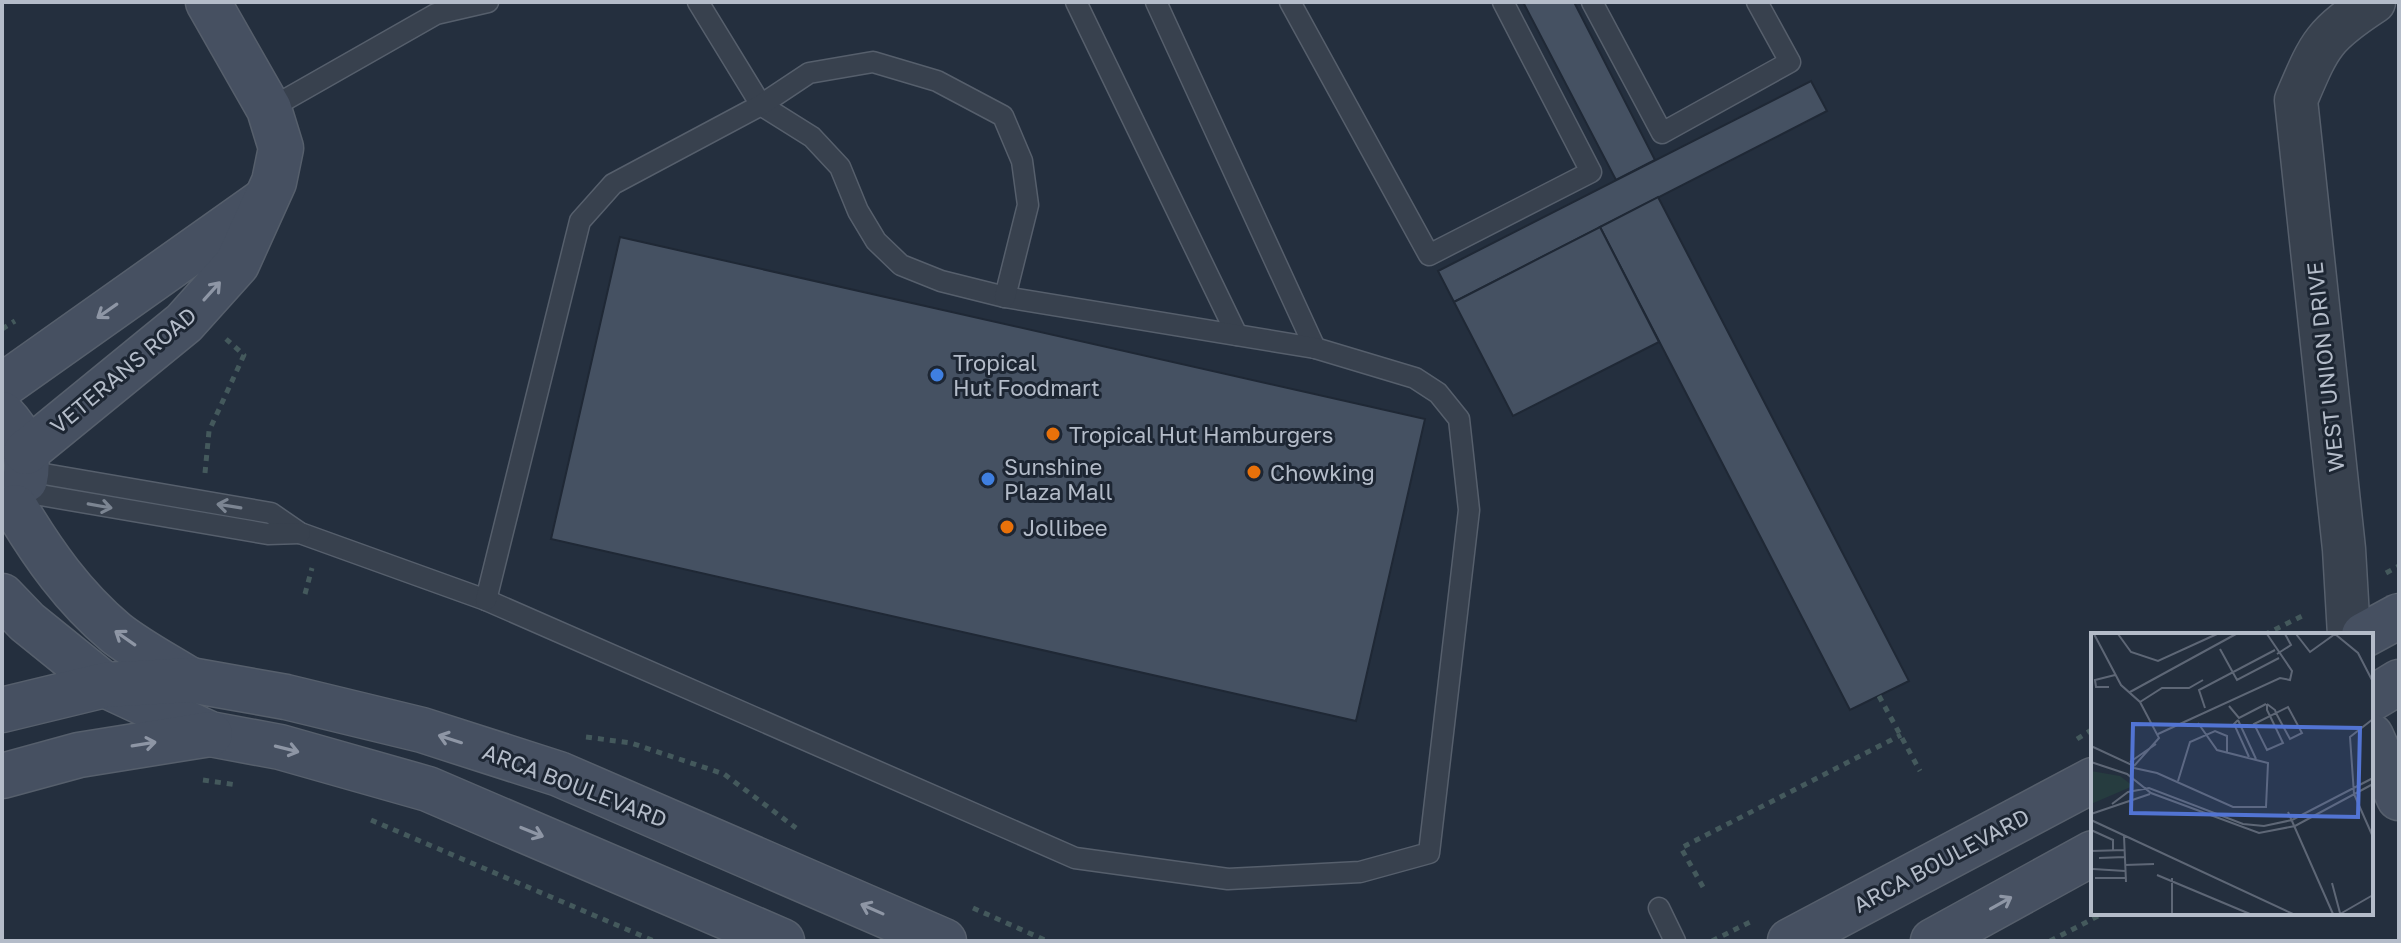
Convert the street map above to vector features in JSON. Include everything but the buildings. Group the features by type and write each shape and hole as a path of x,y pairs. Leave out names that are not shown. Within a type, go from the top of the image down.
{"street":[{"name":"VETERANS ROAD","path":"18,488 184,323 237,264 262,202 274,182 281,148 269,109 208,2"},
{"name":"WEST UNION DRIVE","path":"2349,633 2344,549 2296,100 2320,44 2344,22 2374,2"},
{"path":"2,386 262,202"},
{"name":"ARCA BOULEVARD","path":"2,414 17,430 18,488 48,561 81,600 118,634 190,680"},
{"path":"2,596 27,622 105,685 210,734 280,747 428,789 782,941"},
{"path":"2368,633 2399,616"},
{"name":"ARCA BOULEVARD","path":"2,710 105,685 190,680 286,697 422,730 559,774 944,941"},
{"path":"2373,698 2399,682"},
{"path":"2,776 79,755 210,734"},
{"path":"2373,740 2399,798"},
{"name":"ARCA BOULEVARD","path":"1790,941 2091,781"},
{"path":"1933,941 2091,854"}],"lane":[{"path":"269,109 439,8 488,2"},
{"path":"18,488 268,534 300,533 486,600 1075,858 1228,879 1360,872 1429,853 1469,510 1459,419 1438,393 1415,378 1315,348 1005,297 941,281 901,265 876,241 858,211 840,167 812,137 761,105 698,2"},
{"path":"1076,2 1237,335"},
{"path":"1156,2 1315,348"},
{"path":"1290,2 1429,255 1591,172 1503,2"},
{"path":"1592,2 1662,133 1790,62 1757,2"},
{"path":"486,600 580,221 613,184 761,105 809,73 873,62 937,81 1003,116 1022,161 1028,205 1005,297"},
{"path":"1659,908 1675,941"}],"path":[{"path":"305,594 313,565"},
{"path":"1879,696 1920,771"},
{"path":"1703,887 1681,848 1901,735"},
{"path":"368,818 654,941"},
{"path":"2050,941 2100,915"}],"place":[{"name":"Tropical Hut Foodmart","path":"937,375"},
{"name":"Tropical Hut Hamburgers","path":"1053,434"},
{"name":"Chowking","path":"1254,472"},
{"name":"Sunshine Plaza Mall","path":"988,479"},
{"name":"Jollibee","path":"1007,527"}]}
